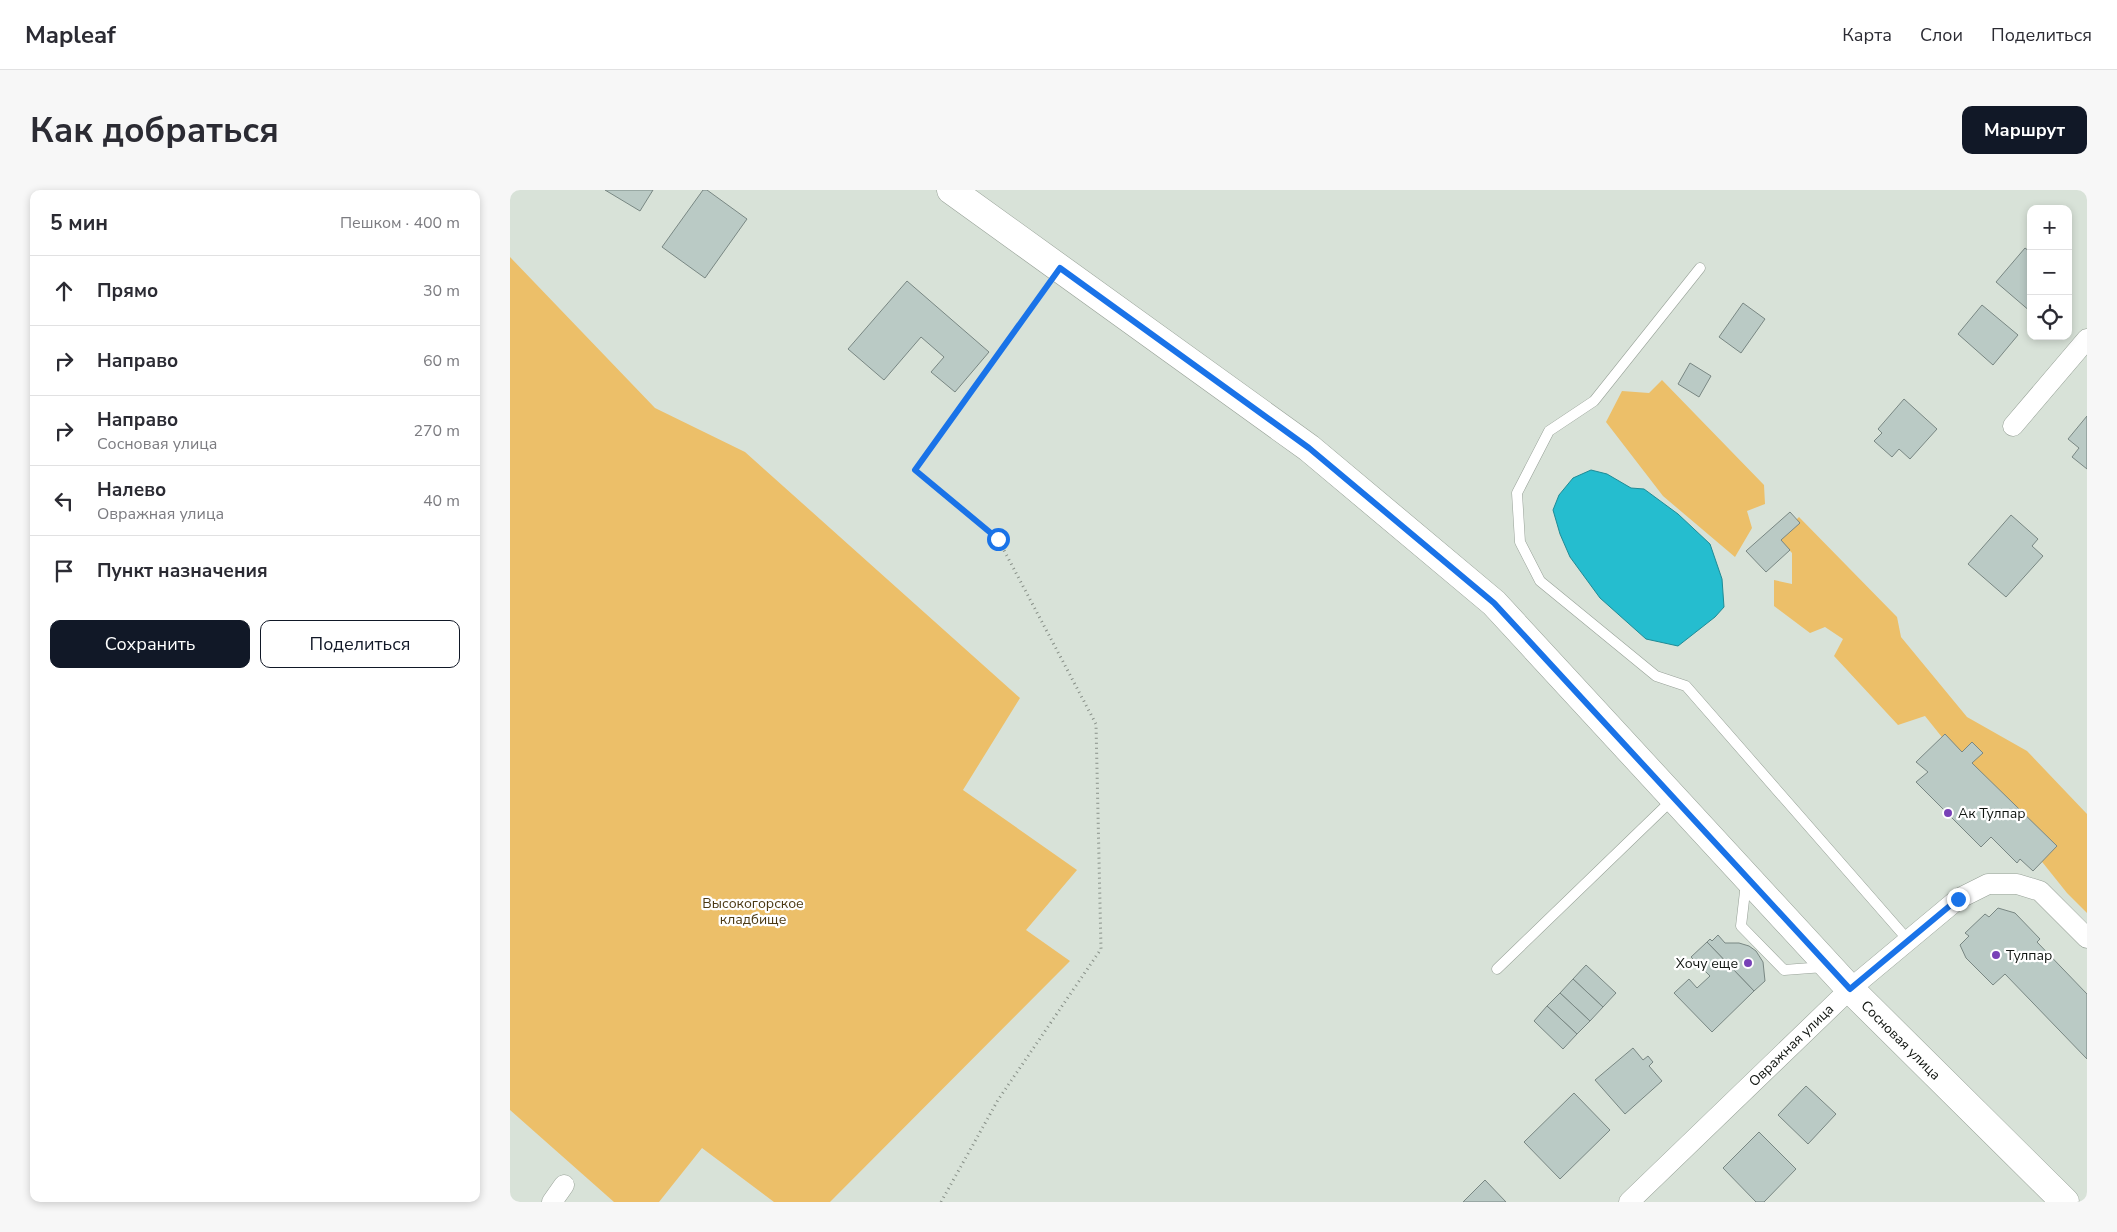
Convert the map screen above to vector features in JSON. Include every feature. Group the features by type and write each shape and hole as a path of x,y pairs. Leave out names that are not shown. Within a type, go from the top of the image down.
{"street":[{"name":"Сосновая улица","path":"952,190 1309,448 1494,603 1850,989 2064,1202"},
{"path":"2014,426 2087,339"},
{"name":"Овражная улица","path":"1629,1202 1850,989 1958,899 1988,884 2017,884 2040,891 2087,938"},
{"path":"552,1202 564,1185"}],"lane":[{"path":"1700,268 1594,401 1549,431 1517,492 1520,542 1540,581 1656,676 1686,686 1908,940"},
{"path":"1497,968 1674,798"},
{"path":"1746,877 1741,926 1784,970 1830,967"}],"path":[{"path":"941,1202 998,1100 1101,949 1096,724 998,539 915,470 1060,268"}],"green space":[{"name":"Высокогорское кладбище","path":"510,257 655,408 745,452 1020,698 963,790 1077,870 1026,930 1070,961 830,1202 774,1202 702,1148 659,1202 614,1202 510,1110"},
{"path":"1662,380 1764,485 1765,504 1747,511 1752,528 1735,557 1663,496 1606,422 1622,391 1649,393"},
{"path":"1799,517 1897,617 1901,637 1967,717 2027,751 2087,814 2087,913 2067,893 1925,716 1898,725 1834,656 1843,639 1825,627 1810,633 1774,606 1774,580 1792,584 1792,553 1778,538"}],"water":[{"path":"1591,470 1607,474 1631,488 1644,489 1678,514 1710,544 1722,579 1724,607 1715,617 1678,646 1646,639 1600,598 1570,557 1560,534 1553,510 1559,495 1573,478"}],"building":[{"path":"605,190 653,190 640,211"},
{"path":"703,190 707,190 747,219 705,278 662,247"},
{"path":"2025,248 2027,250 2027,309 1996,282"},
{"path":"907,281 989,352 955,392 931,372 944,357 921,337 884,380 848,349"},
{"path":"1743,303 1765,319 1741,353 1719,337"},
{"path":"1982,305 2018,335 1993,365 1958,334"},
{"path":"1690,363 1711,376 1699,397 1678,384"},
{"path":"1904,399 1937,429 1910,459 1899,449 1892,457 1874,441 1882,433 1878,429"},
{"path":"2087,416 2087,469 2072,457 2079,448 2068,439"},
{"path":"1790,512 1800,523 1781,540 1790,550 1766,572 1746,551"},
{"path":"2011,515 2038,539 2032,546 2043,556 2006,597 1968,564"},
{"path":"1945,734 1962,752 1972,742 1983,753 1972,763 2057,846 2033,871 2020,859 2017,863 1991,837 1981,847 1916,782 1928,772 1916,762"},
{"path":"1998,908 2015,913 2040,939 2037,942 2087,994 2087,1059 2005,974 1993,985 1966,958 1960,945 1969,936 1965,933 1985,914 1989,917"},
{"path":"1718,935 1725,943 1739,943 1749,946 1756,951 1763,962 1765,981 1754,991 1707,942 1710,939 1712,941"},
{"path":"1707,942 1754,991 1712,1032 1674,993 1689,979 1697,988 1710,976 1691,957"},
{"path":"1586,965 1616,993 1603,1007 1573,979"},
{"path":"1573,979 1603,1007 1590,1021 1560,993"},
{"path":"1560,993 1590,1021 1577,1034 1547,1006"},
{"path":"1547,1006 1577,1034 1563,1049 1534,1021"},
{"path":"1633,1048 1643,1060 1648,1056 1653,1062 1649,1066 1662,1081 1625,1114 1595,1080"},
{"path":"1806,1086 1836,1114 1808,1144 1778,1115"},
{"path":"1574,1093 1610,1130 1560,1179 1524,1142"},
{"path":"1759,1132 1796,1169 1764,1202 1756,1202 1723,1168"},
{"path":"1485,1180 1506,1202 1463,1202"}],"place":[{"name":"Ак Тулпар","path":"1948,813"},
{"name":"Тулпар","path":"1996,955"},
{"name":"Хочу еще","path":"1748,963"}],"route":[{"path":"998,539 915,470 1060,268 1309,448 1494,603 1850,989 1958,899"}]}
